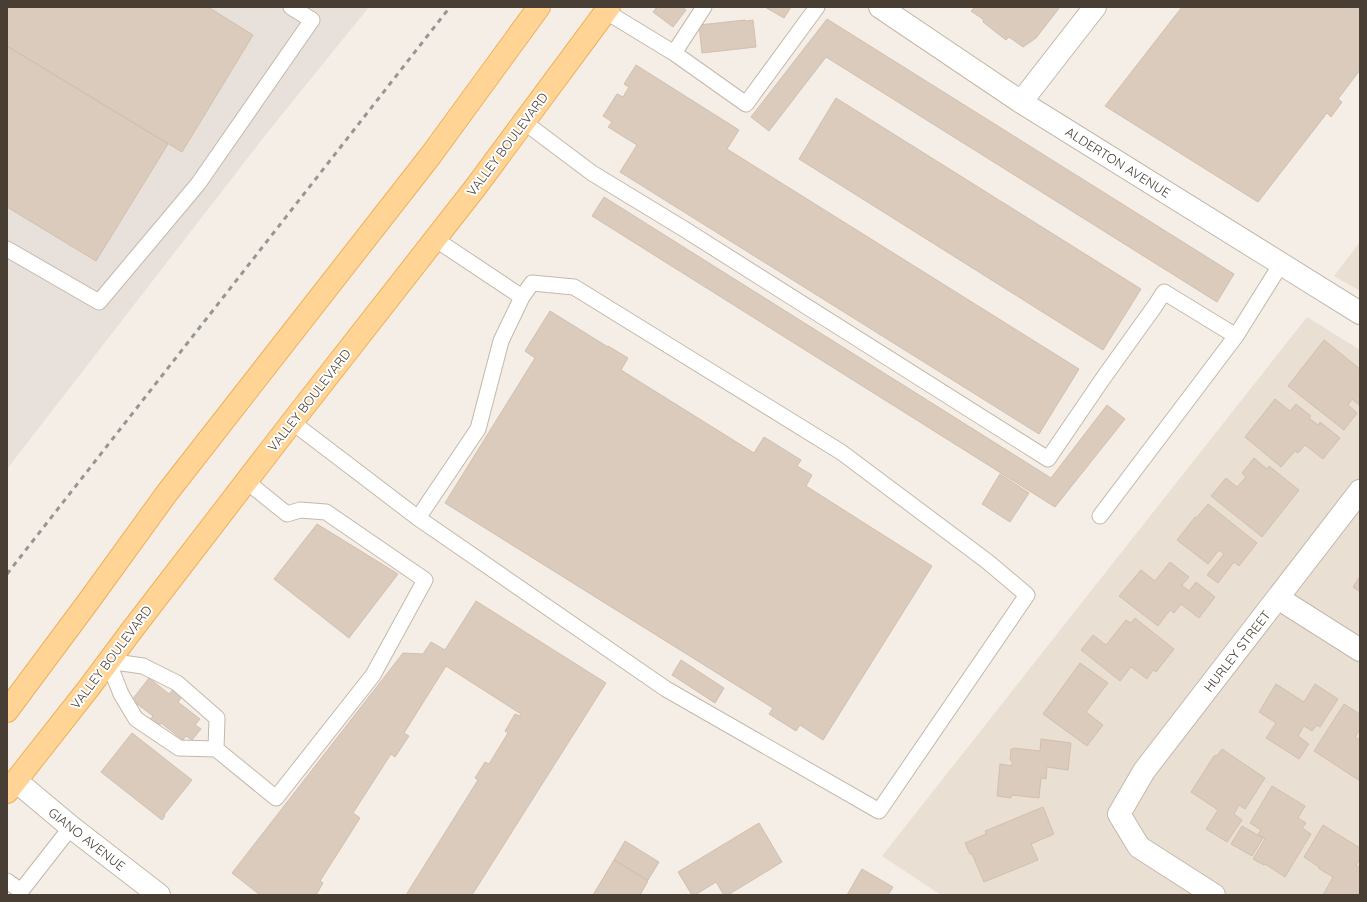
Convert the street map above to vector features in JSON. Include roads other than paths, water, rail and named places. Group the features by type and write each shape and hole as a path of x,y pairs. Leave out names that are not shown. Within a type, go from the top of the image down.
{"main road":[{"path":"7,711 84,609 167,493 431,154 539,7"},
{"name":"VALLEY BOULEVARD","path":"10,782 88,689 246,481 475,188 607,9"}],"street":[{"name":"ALDERTON AVENUE","path":"880,7 1021,102 1360,313"},
{"path":"1021,102 1095,7"},
{"name":"HURLEY STREET","path":"1214,895 1139,847 1119,814 1144,772 1360,491"},
{"path":"1278,598 1360,650"},
{"name":"GIANO AVENUE","path":"10,782 71,827 154,893"}],"lane":[{"path":"7,249 98,302 198,184 312,20 291,7"},
{"path":"674,53 704,7"},
{"path":"607,9 674,53 746,104 818,7"},
{"path":"524,122 592,173 684,229 1048,458 1164,292 1236,336"},
{"path":"435,238 522,297"},
{"path":"1100,516 1236,336 1281,264"},
{"path":"292,422 418,518 666,689 880,811 1027,595 988,562 841,452 574,287 532,283 522,297 500,341 478,428 418,518"},
{"path":"216,749 216,718 177,682 143,666 108,661 121,694 136,719 179,748 216,749 276,798 374,675 425,580 326,512 300,510 287,514 246,481"},
{"path":"7,881 21,891 71,827"}],"railway":[{"path":"7,574 450,7"}]}
